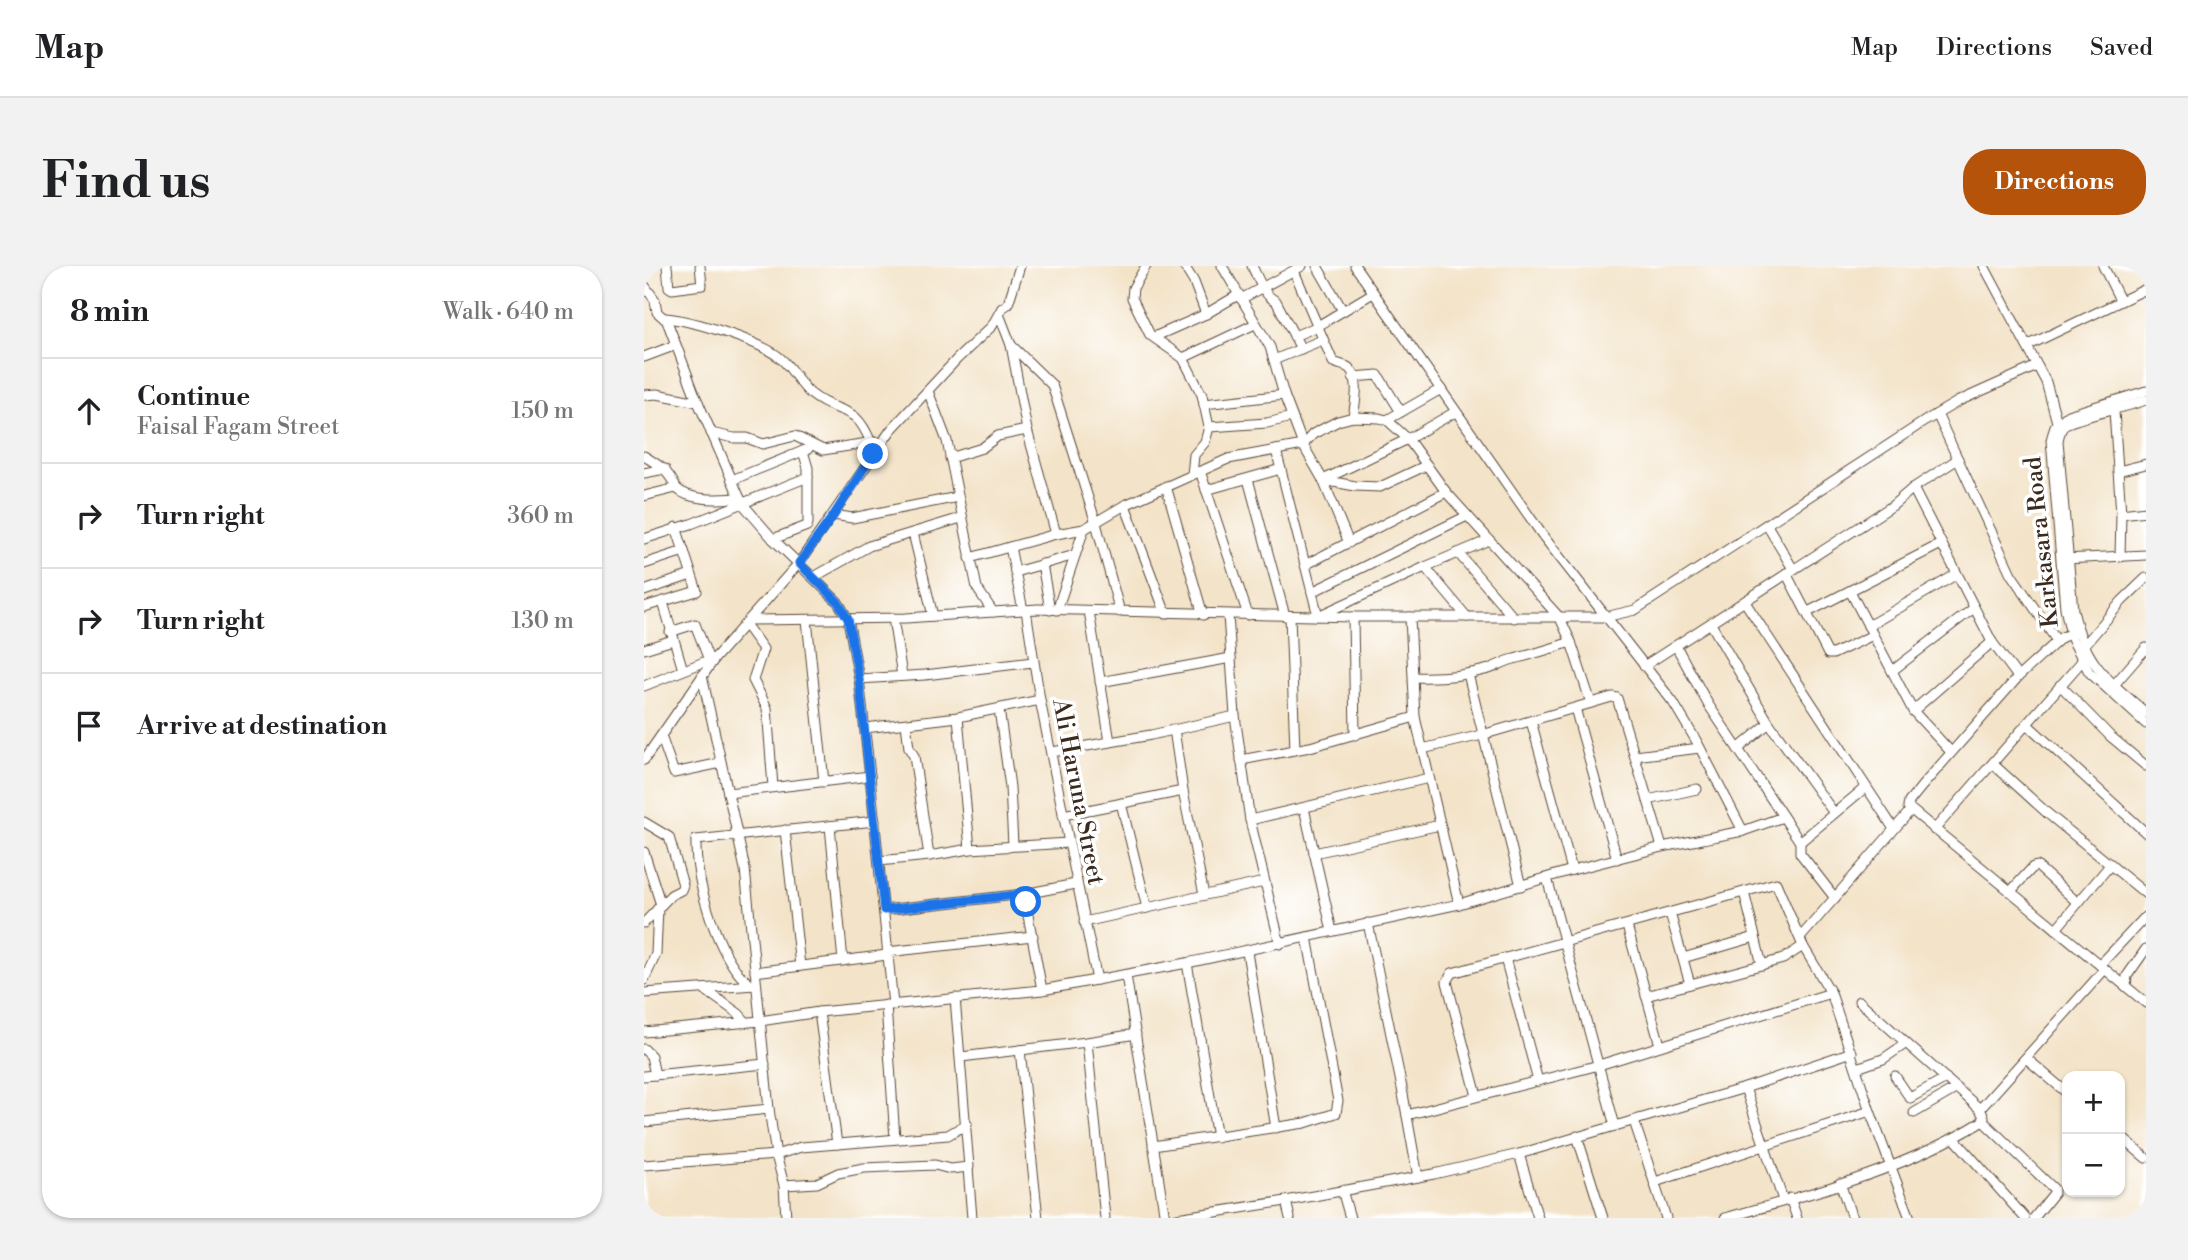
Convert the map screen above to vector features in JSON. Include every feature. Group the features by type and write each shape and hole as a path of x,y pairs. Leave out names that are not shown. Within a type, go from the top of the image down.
{"street":[{"path":"667,266 669,287 672,289 702,285 700,266"},
{"path":"644,760 712,659 799,563 886,438 957,359 986,334 1003,309 1020,266"},
{"path":"1146,266 1132,293 1147,330 1183,358 1202,395 1209,427 1205,442 1192,460 1206,490 1248,615"},
{"path":"1184,266 1194,282 1206,314"},
{"path":"1222,266 1270,347 1303,445 1323,480 1349,542"},
{"path":"1252,266 1263,288 1272,301 1276,301 1301,349"},
{"path":"1317,266 1343,311"},
{"path":"1355,266 1542,536 1673,702 1743,831"},
{"path":"1984,266 2046,382 2058,428"},
{"path":"2103,266 2120,300"},
{"path":"1154,338 1263,288 1293,269 1333,362 1347,366 1353,377 1356,388 1353,417"},
{"path":"644,285 666,318 698,402 741,500 773,540 838,602 848,619 859,679 884,910 895,1139"},
{"path":"2027,346 2146,289"},
{"path":"1294,336 1316,327 1373,293"},
{"path":"1003,309 1027,430 1056,534"},
{"path":"666,318 688,322 733,337 777,356 794,371 811,394 826,405 844,409 859,419 871,443"},
{"path":"1183,358 1255,324"},
{"path":"1274,360 1322,340"},
{"path":"644,356 676,345"},
{"path":"1011,345 1052,385 1096,523 1120,612"},
{"path":"747,622 893,618 1024,610 1353,617 1605,617 1635,610 1937,414 1959,401 2037,366"},
{"path":"1353,377 1378,375 1401,412"},
{"path":"1387,420 1441,389"},
{"path":"928,391 944,432 980,595 993,612"},
{"name":"Karkasara Road","path":"2146,391 2068,415 2051,440 2065,559 2073,610 2083,647 2093,664 2146,713"},
{"path":"644,395 657,394 698,402"},
{"path":"1204,404 1284,395"},
{"name":"Karkasara Road","path":"2058,428 2071,421 2115,411 2146,400"},
{"path":"2115,411 2121,514 2120,557"},
{"path":"1323,480 1408,439 1455,412"},
{"path":"1937,414 2011,574 2057,641"},
{"path":"1209,427 1267,423 1292,417"},
{"path":"970,558 1084,529 1125,505 1228,459 1303,445 1308,438 1338,421 1353,417 1379,418 1387,420 1408,439 1466,516 1560,618 1571,642 1591,703"},
{"path":"950,458 982,448 998,436 1027,430"},
{"path":"711,433 747,438 763,444 795,436 823,450 835,450 886,438"},
{"path":"732,480 813,447"},
{"path":"1276,450 1318,616"},
{"path":"773,540 807,526 808,468 803,451"},
{"path":"644,456 665,469 676,488 685,495 741,500"},
{"path":"1644,666 1892,506 1913,488 1958,459"},
{"path":"2118,471 2146,464"},
{"path":"1323,480 1372,488 1427,465"},
{"path":"644,473 665,469"},
{"path":"1206,490 1281,469"},
{"path":"644,539 691,524 741,500 808,477"},
{"path":"1248,479 1288,616 1295,750"},
{"path":"1166,486 1203,615"},
{"path":"644,496 676,488"},
{"path":"1913,488 1992,642 2018,677"},
{"path":"1305,565 1446,492"},
{"path":"834,515 852,518 957,497"},
{"path":"1125,505 1166,614"},
{"path":"2121,514 2146,511"},
{"path":"1312,592 1466,516"},
{"path":"814,577 863,549 961,518"},
{"path":"1767,526 1830,655 1957,574"},
{"path":"644,607 695,592 697,589 676,527"},
{"path":"1054,610 1084,529"},
{"path":"913,533 933,616"},
{"path":"1318,616 1489,540"},
{"path":"1808,612 1941,544"},
{"name":"Ali Haruna Street","path":"1010,547 1097,981"},
{"path":"644,564 684,551"},
{"path":"1458,553 1514,618"},
{"path":"1015,572 1075,555"},
{"path":"2065,559 2146,555"},
{"name":"Karkasara Road","path":"2065,559 2065,608 2070,634 2082,661 2098,681 2146,724"},
{"path":"1042,564 1054,610"},
{"path":"1425,567 1466,617"},
{"path":"644,591 691,575"},
{"path":"2083,647 2122,600 2146,578"},
{"path":"1850,591 1913,711 1951,752"},
{"path":"663,602 683,670"},
{"path":"1745,602 1895,828"},
{"path":"1892,671 1974,608"},
{"path":"1089,611 1110,742"},
{"path":"1228,615 1235,716 1250,820 1280,944"},
{"path":"1353,617 1355,735"},
{"path":"1410,617 1415,717 1459,904"},
{"path":"893,618 902,676"},
{"path":"807,620 824,782"},
{"path":"747,622 763,649 753,680 767,708 773,788"},
{"path":"644,649 695,624 712,659"},
{"path":"1711,624 1769,723 1834,813"},
{"path":"2070,634 2057,641 2018,677 1909,802 1910,811 2146,1003"},
{"path":"1413,677 1437,678 1468,674 1571,642"},
{"path":"1913,711 1992,642"},
{"path":"1676,646 1708,704 1800,842 1800,853 1835,898"},
{"path":"2114,685 2146,648"},
{"path":"1100,682 1231,658"},
{"path":"644,686 712,659"},
{"path":"1934,830 2082,661"},
{"path":"859,679 1033,662"},
{"path":"1468,674 1521,886"},
{"path":"702,676 745,869 755,972 753,985 760,1021 776,1155 784,1185 786,1218"},
{"path":"2060,685 2110,736 2146,766"},
{"path":"1422,749 1482,735 1612,697 1617,698 1662,847"},
{"path":"864,728 957,717 1040,700"},
{"path":"1575,708 1617,859"},
{"path":"999,709 1010,787 1013,845"},
{"path":"1052,752 1235,716"},
{"path":"957,717 970,849"},
{"path":"1241,760 1295,750 1415,717"},
{"path":"1531,721 1572,870"},
{"path":"1738,749 1769,723"},
{"path":"906,724 909,748 914,756 929,856"},
{"path":"2027,724 2146,833"},
{"path":"1174,729 1183,791 1204,895"},
{"path":"661,736 674,773 721,763"},
{"path":"1635,756 1700,748"},
{"path":"1993,764 2047,813 2146,894"},
{"path":"728,793 870,776"},
{"path":"1250,820 1429,778"},
{"path":"1800,842 1866,787"},
{"path":"1648,800 1697,789"},
{"path":"1063,815 1183,791"},
{"path":"1121,803 1147,908"},
{"path":"1304,808 1332,931"},
{"path":"1646,996 1790,956 1835,898 1910,811"},
{"path":"644,1032 1042,990 1097,981 1247,952 1459,904 1572,870 1662,847 1743,831 1783,817"},
{"path":"753,985 738,973 717,934 702,887 695,841 738,834 875,821"},
{"path":"644,822 669,837 683,885 681,890 671,895 644,923"},
{"path":"1314,853 1440,825"},
{"path":"830,826 844,961"},
{"path":"785,830 800,966"},
{"path":"879,861 1013,845 1068,844"},
{"path":"644,852 647,872 660,907 656,954 644,980"},
{"path":"2056,929 2111,864"},
{"path":"2010,892 2037,866 2078,903"},
{"path":"1547,878 1615,1126"},
{"path":"1084,922 1264,882"},
{"path":"1477,1096 1447,982 1452,973 1776,883 1802,942 1831,993 1870,1111 1910,1218"},
{"path":"884,910 1024,894 1076,884"},
{"path":"1744,892 1762,965"},
{"path":"1024,894 1042,990"},
{"path":"1670,913 1690,984"},
{"path":"1980,1109 2146,916"},
{"path":"1368,923 1408,1115 1418,1177"},
{"path":"1627,926 1660,1045"},
{"path":"755,972 1032,936"},
{"path":"1153,1146 1276,1128 1333,1116 1338,1105 1307,937"},
{"path":"1683,958 1755,937"},
{"path":"1247,952 1276,1128"},
{"path":"2126,986 2127,976 2144,955"},
{"path":"1505,958 1538,1081"},
{"path":"1187,963 1217,1137"},
{"path":"1126,975 1165,1218"},
{"path":"644,993 753,985"},
{"path":"704,989 739,1014 746,1023"},
{"path":"1408,1115 1598,1065 1831,993"},
{"path":"955,998 971,1165 968,1168 972,1218"},
{"path":"1859,1001 1980,1109 1983,1121 2054,1191 2034,1218"},
{"path":"819,1012 837,1144"},
{"path":"961,1057 1136,1034"},
{"path":"1087,1042 1105,1218"},
{"path":"1857,1068 1883,1059 1905,1044"},
{"path":"644,1049 652,1056 655,1075"},
{"path":"1020,1050 1038,1218"},
{"path":"1177,1218 1225,1215 1519,1154 1745,1088 1852,1052"},
{"path":"2026,1058 2062,1089"},
{"path":"644,1076 765,1064"},
{"path":"1895,1076 1910,1098 1946,1078"},
{"path":"1745,1088 1763,1146 1797,1218"},
{"path":"1914,1113 1957,1088"},
{"path":"644,1122 769,1109"},
{"path":"1655,1182 1870,1111"},
{"path":"1634,1121 1666,1218"},
{"path":"1731,1217 1891,1166 1955,1139 1983,1121"},
{"path":"644,1165 776,1155 801,1147 948,1135 967,1124"},
{"path":"1577,1136 1603,1218"},
{"path":"1955,1139 2025,1218"},
{"path":"2125,1140 2146,1158"},
{"path":"1519,1154 1535,1217"},
{"path":"784,1185 817,1183 838,1173 863,1168 935,1165 968,1168"},
{"path":"1840,1183 1852,1218"},
{"path":"1342,1190 1350,1218"},
{"path":"1286,1201 1290,1218"}],"route":[{"path":"873,454 799,563 838,602 848,619 859,679 884,910 1024,894 1026,902"}]}
